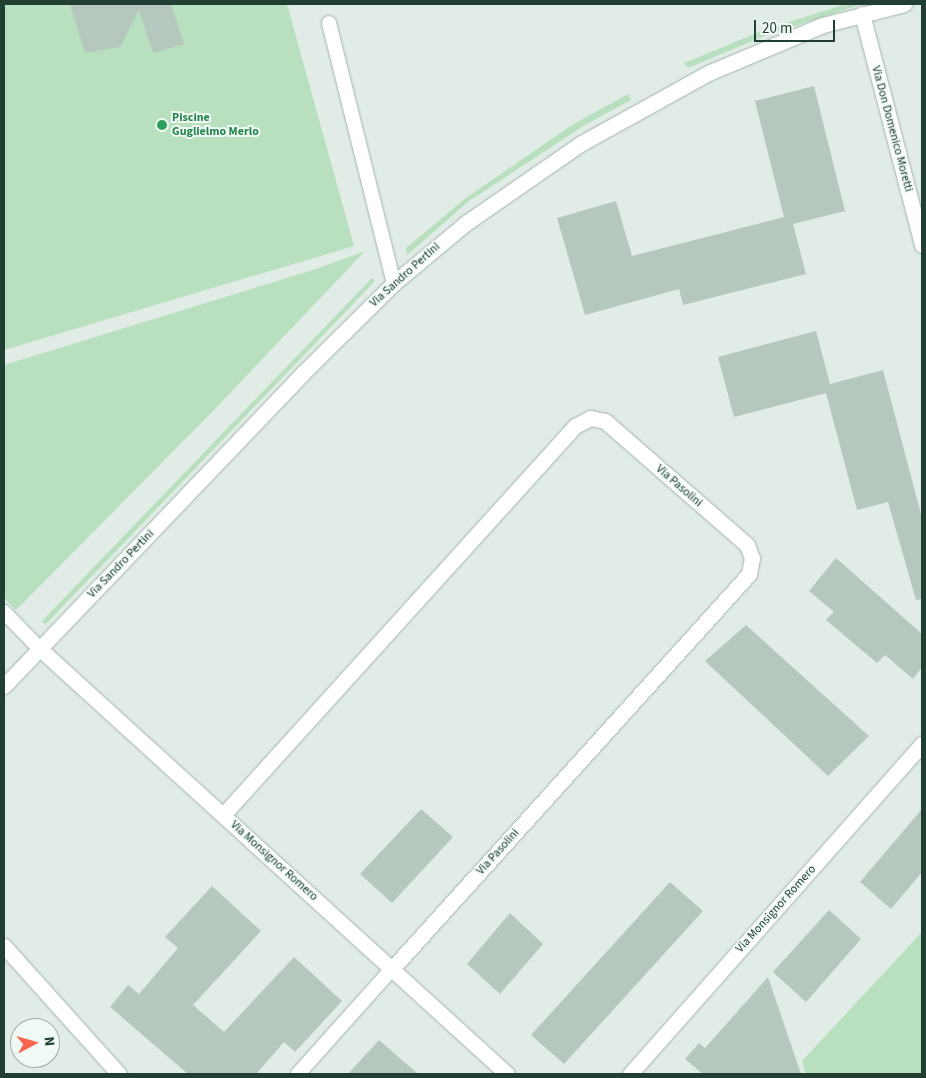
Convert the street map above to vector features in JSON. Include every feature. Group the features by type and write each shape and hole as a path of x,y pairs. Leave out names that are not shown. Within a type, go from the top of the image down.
{"street":[{"name":"Via Sandro Pertini","path":"4,686 303,373 394,283 466,223 588,140 708,74 823,25 904,4"},
{"name":"Via Don Domenico Moretti","path":"862,14 922,245"},
{"name":"Via Pasolini","path":"223,815 575,426 590,418 605,421 747,546 752,558 750,574 390,971"},
{"name":"Via Monsignor Romero","path":"40,649 223,815 390,971 507,1074"},
{"name":"Via Monsignor Romero","path":"630,1074 922,744"},
{"path":"4,946 116,1073"}],"lane":[{"path":"328,23 394,283"},
{"path":"4,612 40,649"},
{"path":"298,1074 390,971"}],"green space":[{"name":"Piscine Guglielmo Merlo","path":"4,4 287,4 354,246 4,350"},
{"path":"846,4 862,4 762,37 688,68 684,63 764,30"},
{"path":"628,94 631,100 585,125 469,201 407,255 406,248 466,198 572,125"},
{"path":"365,251 211,413 16,610 4,598 4,365 316,269"},
{"path":"372,278 375,281 45,625 42,621"},
{"path":"922,932 922,1074 806,1074 802,1061"}],"building":[{"path":"70,4 171,4 184,44 153,53 139,10 120,47 85,53"},
{"path":"814,86 845,211 793,224 806,274 683,305 679,289 585,315 557,218 616,201 632,256 784,217 755,101"},
{"path":"816,331 830,384 883,370 922,518 922,599 916,600 888,502 857,510 826,393 734,417 718,357"},
{"path":"836,558 922,634 922,667 913,679 885,655 877,663 826,620 834,612 809,591"},
{"path":"746,625 869,736 828,776 705,661"},
{"path":"421,809 453,837 392,903 360,874"},
{"path":"922,809 922,872 891,909 860,882"},
{"path":"670,882 703,911 564,1064 531,1035"},
{"path":"212,886 261,931 193,1005 224,1032 294,957 342,1001 295,1052 284,1042 256,1074 188,1074 110,1007 128,985 139,994 178,948 165,937"},
{"path":"829,910 861,939 806,1002 773,972"},
{"path":"510,913 543,944 500,994 467,964"},
{"path":"768,977 801,1074 703,1074 685,1059 699,1043 705,1048"},
{"path":"379,1040 418,1074 348,1074"}],"place":[{"name":"Piscine Guglielmo Merlo","path":"162,125"}]}
